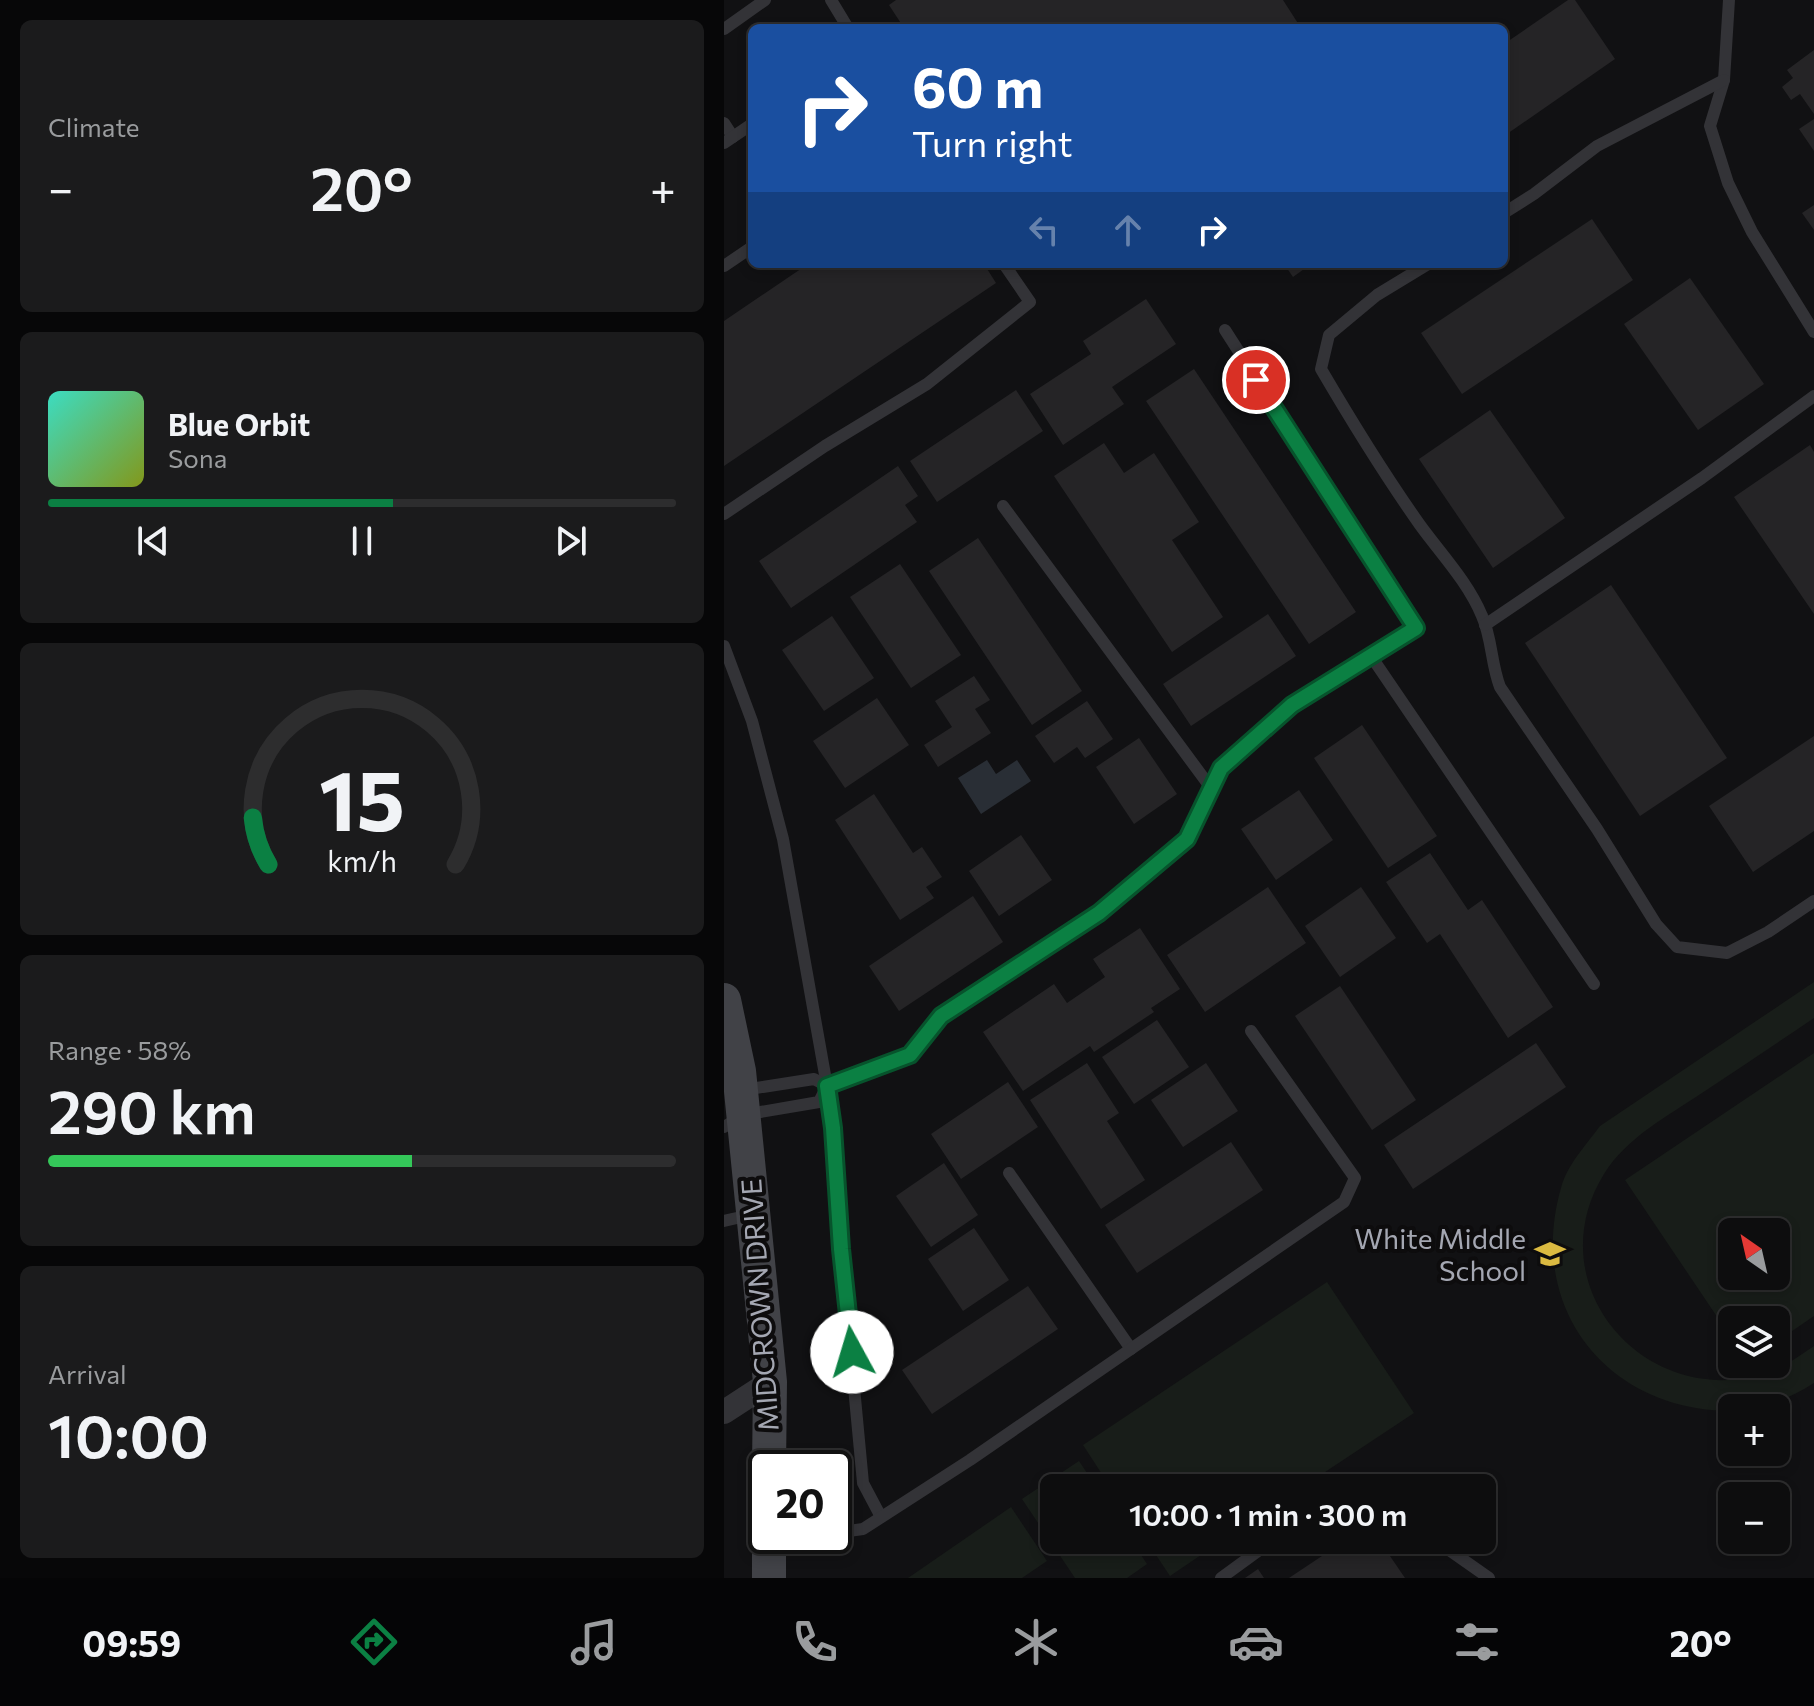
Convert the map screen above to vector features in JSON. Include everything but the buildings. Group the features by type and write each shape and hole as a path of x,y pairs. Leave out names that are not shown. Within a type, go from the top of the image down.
{"street":[{"name":"MIDCROWN DRIVE","path":"726,1019 739,1071 736,1111 738,1218 770,1382 769,1450"},
{"path":"724,1412 770,1382"},
{"path":"769,1554 769,1578"}],"lane":[{"path":"724,29 765,0"},
{"path":"831,0 846,24"},
{"path":"1729,0 1724,80 1710,126 1728,183 1752,232 1814,332"},
{"path":"1508,210 1597,146 1724,80"},
{"path":"724,123 729,140 748,127"},
{"path":"724,266 748,250"},
{"path":"724,514 825,446 927,384 1030,302 1007,268"},
{"path":"1421,268 1377,295 1329,335 1321,369 1387,476 1466,586 1485,625 1500,687 1597,829 1656,924 1677,947 1727,953 1768,932 1814,901"},
{"path":"736,1111 819,1102 827,1086 910,1055 941,1016 1099,913 1187,839 1221,768 1292,705 1416,628 1225,330"},
{"path":"1485,625 1702,478 1814,396"},
{"path":"1003,506 1211,788"},
{"path":"724,646 752,721 783,839 833,1128 863,1483 881,1517"},
{"path":"1371,656 1594,984"},
{"path":"852,1531 863,1529 1057,1402 1344,1202 1355,1178 1251,1031"},
{"path":"736,1111 814,1079 827,1086"},
{"path":"1009,1173 1131,1349"},
{"path":"1221,1578 1254,1554"},
{"path":"1455,1554 1489,1578"}],"shaded area":[{"path":"987,760 996,774 1017,760 1031,781 981,814 958,778"},
{"path":"1814,982 1814,1018 1649,1128 1613,1161 1604,1174 1587,1215 1583,1256 1593,1294 1612,1327 1641,1354 1676,1372 1717,1380 1790,1378 1790,1362 1814,1346 1814,1383 1790,1396 1718,1394 1718,1409 1688,1406 1648,1393 1614,1372 1587,1345 1567,1312 1556,1274 1553,1232 1564,1180 1600,1126"},
{"path":"1814,1053 1814,1316 1790,1332 1790,1306 1718,1306 1718,1318 1625,1180"},
{"path":"1327,1282 1414,1413 1322,1474 1102,1474 1083,1445"},
{"path":"1079,1461 1088,1474 1060,1474"},
{"path":"1040,1487 1040,1526 1022,1499"},
{"path":"1011,1507 1047,1561 1022,1578 908,1578"},
{"path":"1059,1554 1140,1554 1147,1564 1127,1578 1075,1578"},
{"path":"1155,1554 1202,1554 1170,1576"}],"place":[{"name":"White Middle School","path":"1550,1254"}],"route":[{"path":"852,1352 827,1086 910,1055 941,1016 1099,913 1187,839 1221,768 1292,705 1416,628 1256,380"}]}
